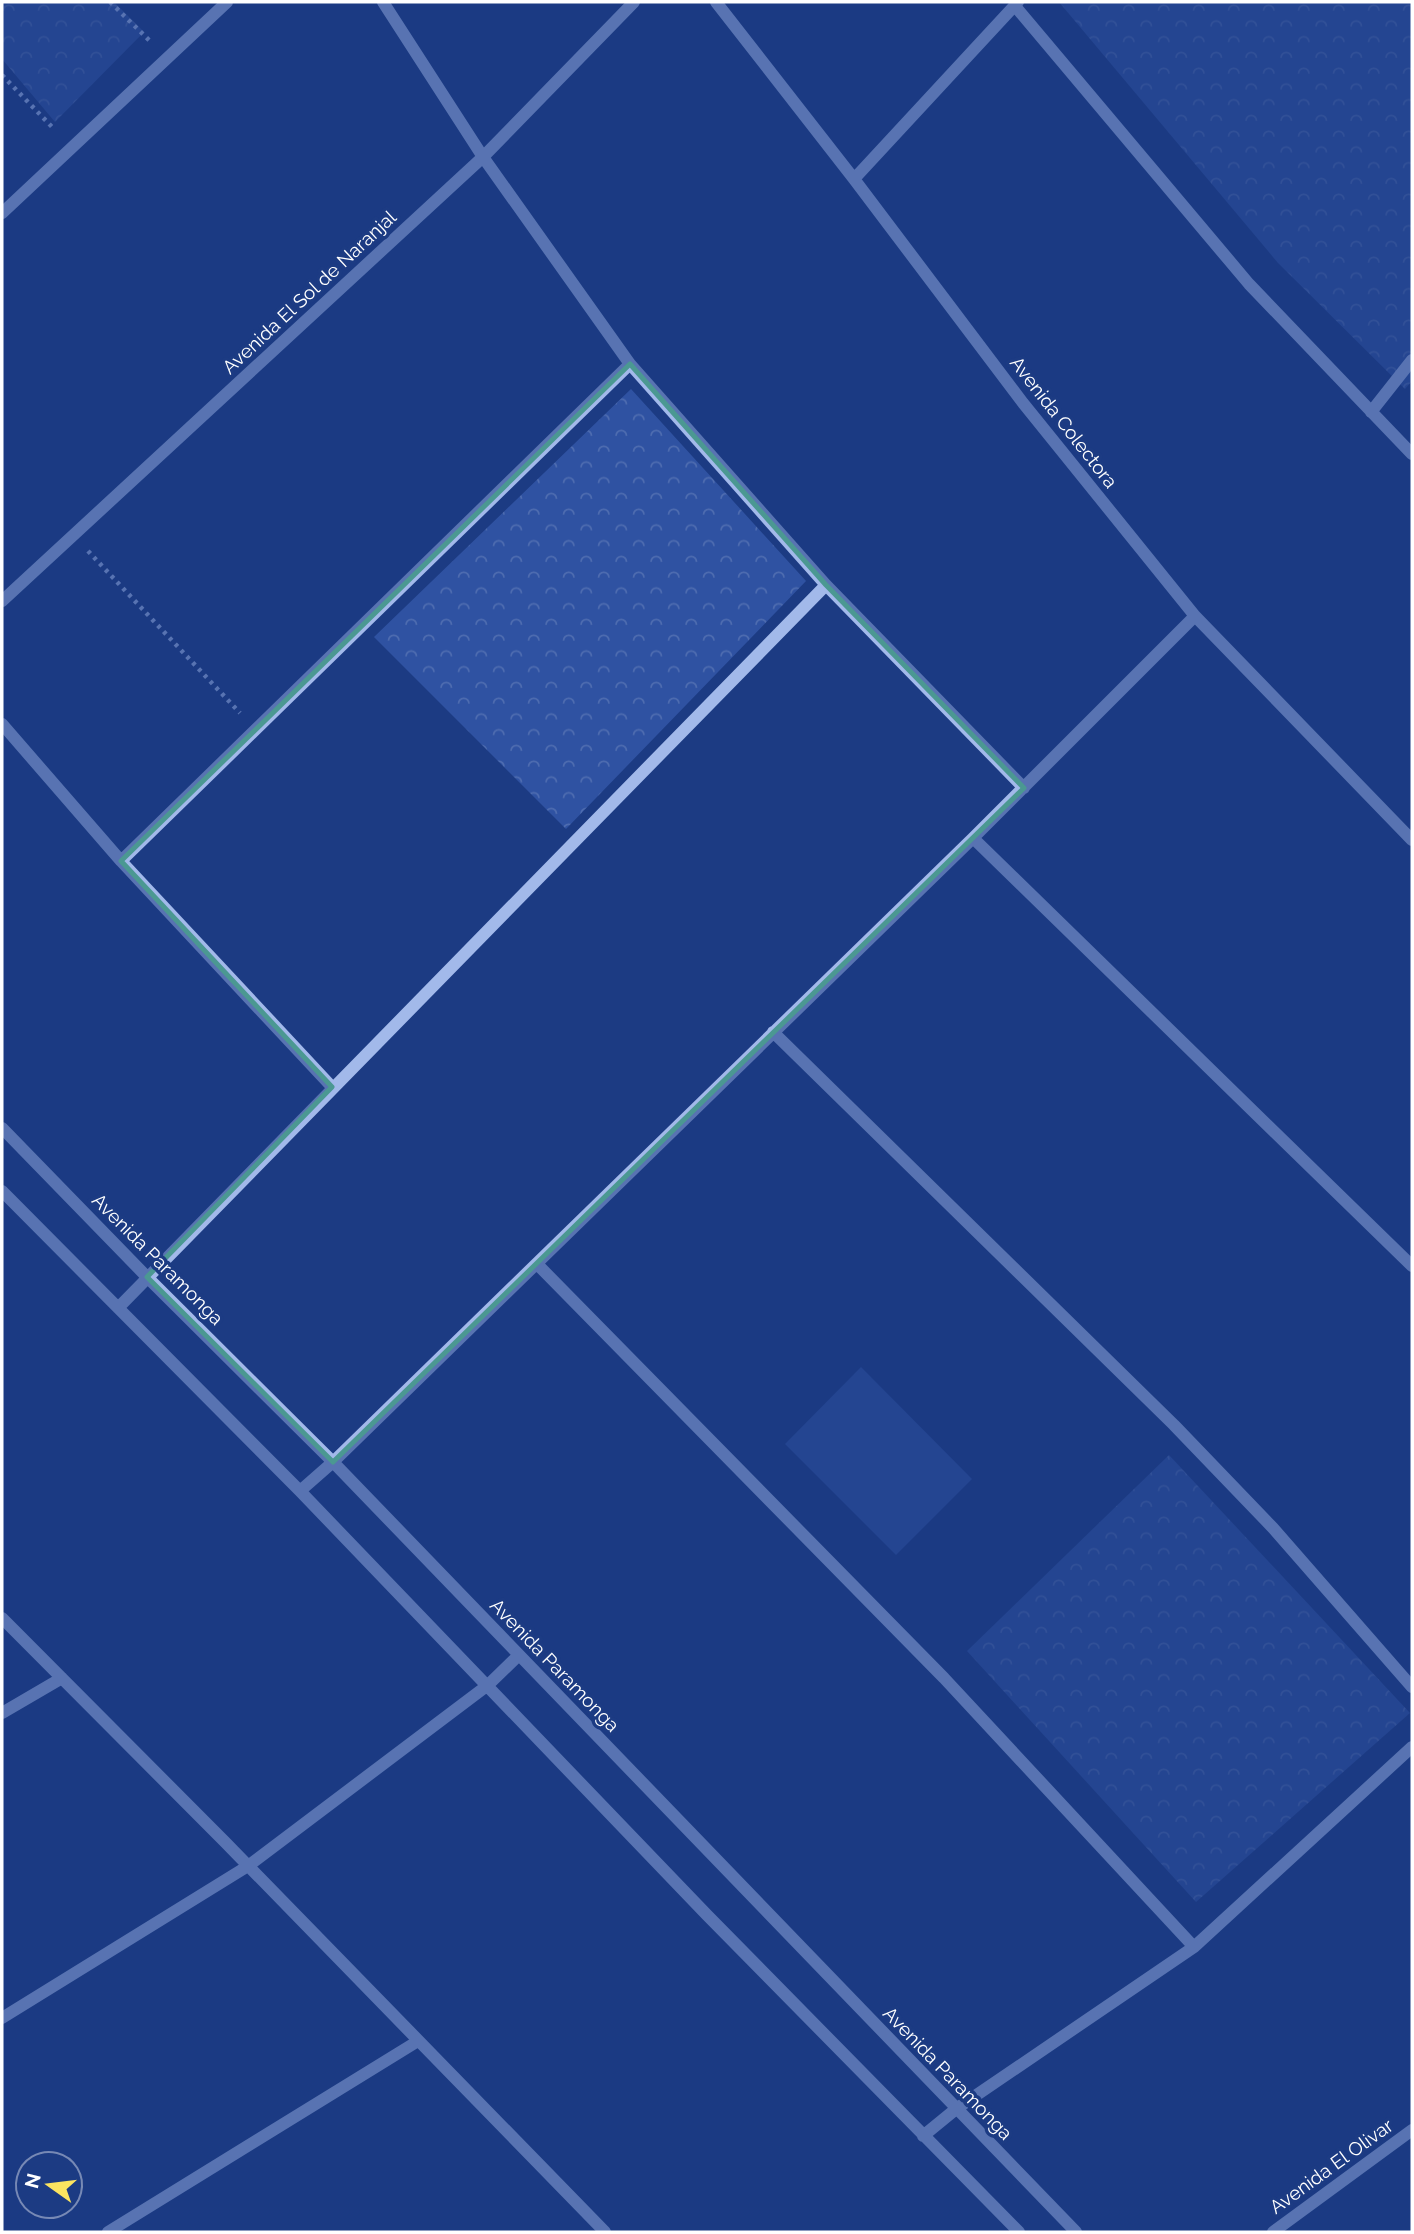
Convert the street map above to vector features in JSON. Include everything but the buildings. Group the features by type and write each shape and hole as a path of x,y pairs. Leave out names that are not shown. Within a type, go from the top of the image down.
{"street":[{"path":"2,213 227,2"},
{"path":"383,2 483,157 630,365 826,585 1024,788"},
{"name":"Avenida El Sol de Naranjal","path":"2,601 483,157 634,2"},
{"name":"Avenida Colectora","path":"716,2 854,178 1023,403 1195,616 1412,840"},
{"path":"854,178 1016,4 1249,284 1412,454"},
{"path":"1371,412 1412,360"},
{"path":"121,861 630,365"},
{"path":"118,1308 826,585"},
{"path":"300,1491 333,1462 973,838 1195,616"},
{"path":"2,724 121,861 332,1087"},
{"path":"973,838 1412,1266"},
{"path":"773,1032 1183,1434 1273,1528 1412,1687"},
{"name":"Avenida Paramonga","path":"2,1128 333,1462 1076,2232"},
{"path":"2,1191 300,1491 1019,2232"},
{"path":"537,1264 944,1678 1194,1947"},
{"path":"2,1618 605,2232"},
{"path":"2,2018 248,1866 488,1685 519,1655"},
{"path":"2,1713 62,1678"},
{"path":"923,2136 956,2109 1194,1947 1412,1747"},
{"path":"108,2232 418,2041"},
{"name":"Avenida El Olivar","path":"1273,2232 1412,2130"}],"path":[{"path":"110,2 167,58"},
{"path":"2,75 72,148"},
{"path":"74,535 256,730"}],"highlighted area":[{"path":"630,364 826,585 1024,788 333,1462 147,1277 332,1087 121,861"}],"green space":[{"path":"2,2 114,2 144,32 55,122 2,59"},
{"path":"1059,2 1412,2 1412,381 1405,389 1278,263"},
{"path":"631,389 806,581 566,829 374,637"},
{"path":"861,1367 972,1479 896,1555 785,1444"},
{"path":"1169,1455 1410,1713 1196,1902 967,1651"}]}
